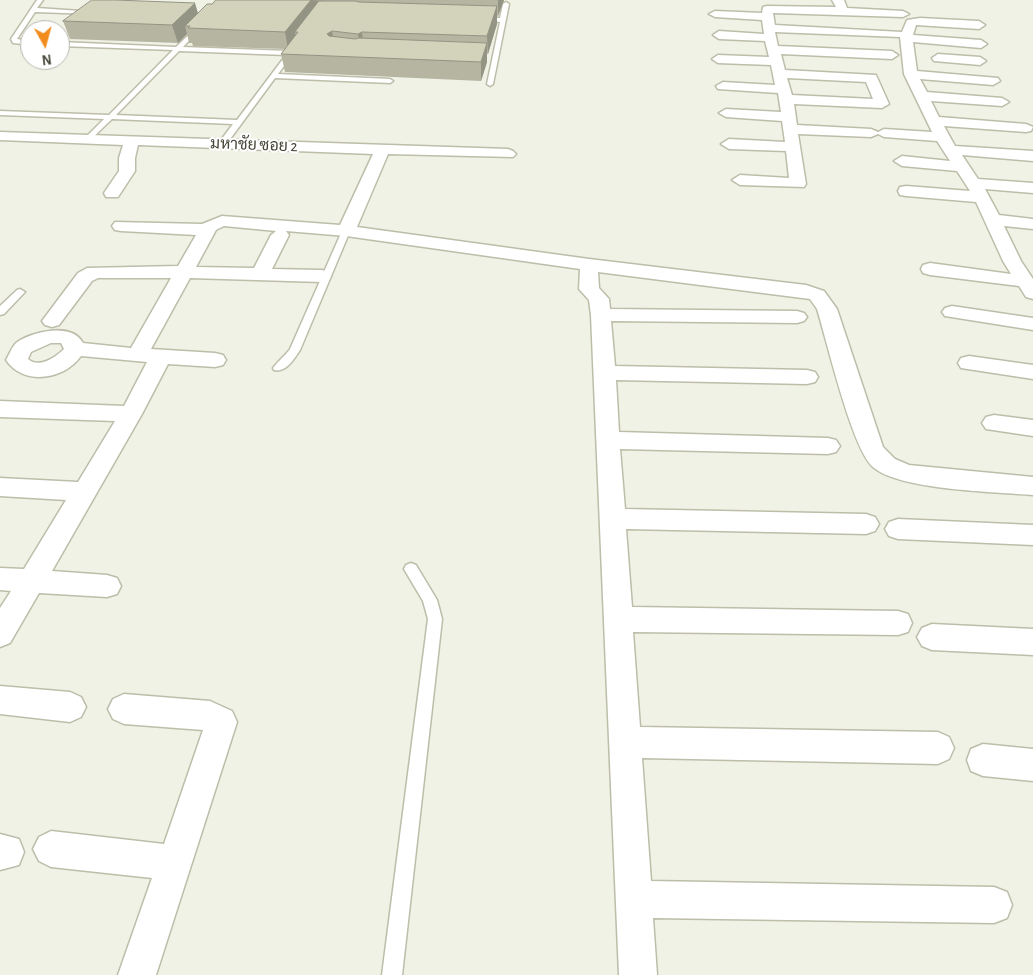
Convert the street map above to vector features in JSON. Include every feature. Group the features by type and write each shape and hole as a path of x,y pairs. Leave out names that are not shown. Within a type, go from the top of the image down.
{"street":[{"path":"718,35 769,28 840,6 903,14"},
{"path":"715,14 892,55"},
{"path":"902,36 913,21 961,19 979,25"},
{"path":"769,28 871,78 993,81"},
{"path":"740,180 798,184 785,94 769,28"},
{"path":"718,59 769,28 902,36 981,44"},
{"path":"902,36 918,56 980,61"},
{"path":"899,78 918,56"},
{"path":"723,86 884,109 871,78"},
{"path":"899,78 923,96 942,137 964,166 978,190 995,220 1012,261 1029,287"},
{"path":"923,96 1002,102"},
{"path":"726,113 789,123 878,133 942,137"},
{"path":"935,121 1026,128"},
{"name":"มหาชัย ซอย 2","path":"0,136 88,130 132,141 508,154"},
{"path":"112,193 127,170 127,158 132,141"},
{"path":"729,144 793,147"},
{"path":"346,231 383,149"},
{"path":"952,150 1033,156"},
{"path":"902,161 964,166"},
{"path":"906,191 1033,188"},
{"path":"995,220 1033,224"},
{"path":"136,355 185,272 207,230 214,223 230,221 346,231 598,266 770,285 806,291 817,295 827,309 868,438 878,459 890,468 908,474 1030,490"},
{"path":"121,226 207,230"},
{"path":"260,274 280,236"},
{"path":"1012,261 1033,263"},
{"path":"598,266 608,290 600,307 638,975"},
{"path":"930,269 1029,287"},
{"path":"52,321 89,274 94,272 185,272 322,276"},
{"path":"600,307 797,317"},
{"path":"952,312 1033,324"},
{"path":"57,336 71,340 75,349 65,361 50,367 34,370 19,365 17,360 9,353 30,343 57,336"},
{"path":"75,349 215,360"},
{"path":"0,634 85,492 161,357"},
{"path":"969,363 1033,372"},
{"path":"604,373 807,377"},
{"path":"0,409 130,414"},
{"path":"994,423 1033,428"},
{"path":"608,440 828,446"},
{"path":"0,487 85,492"},
{"path":"612,519 866,524"},
{"path":"898,529 1033,535"},
{"path":"0,579 107,586"},
{"path":"618,619 898,623"},
{"path":"932,637 1033,642"},
{"path":"0,700 70,707"},
{"path":"124,709 210,716 221,722 218,736 137,975"},
{"path":"625,742 938,748"},
{"path":"983,760 1033,765"},
{"path":"51,848 174,863"},
{"path":"634,899 994,905"}],"lane":[{"path":"26,20 40,0"},
{"path":"490,84 506,4"},
{"path":"33,10 102,12"},
{"path":"475,19 503,20"},
{"path":"0,122 88,130 102,126 203,22"},
{"path":"20,30 14,39 15,42 20,42"},
{"path":"70,44 291,53"},
{"path":"222,144 297,45"},
{"path":"486,58 495,58"},
{"path":"274,76 390,81"},
{"path":"0,113 239,122"},
{"path":"88,130 102,126"},
{"path":"278,368 288,361 296,350 346,231"},
{"path":"0,312 20,292"},
{"path":"392,975 435,619 430,600 411,569"}],"building":[{"path":"92,0 195,3 172,25 64,20"},
{"path":"216,0 311,0 285,32 188,28 190,26 185,26 207,4 212,4"},
{"path":"319,1 497,6 487,36 362,32 358,34 332,31 327,34 329,36 355,39 487,43 481,62 281,54"}]}
